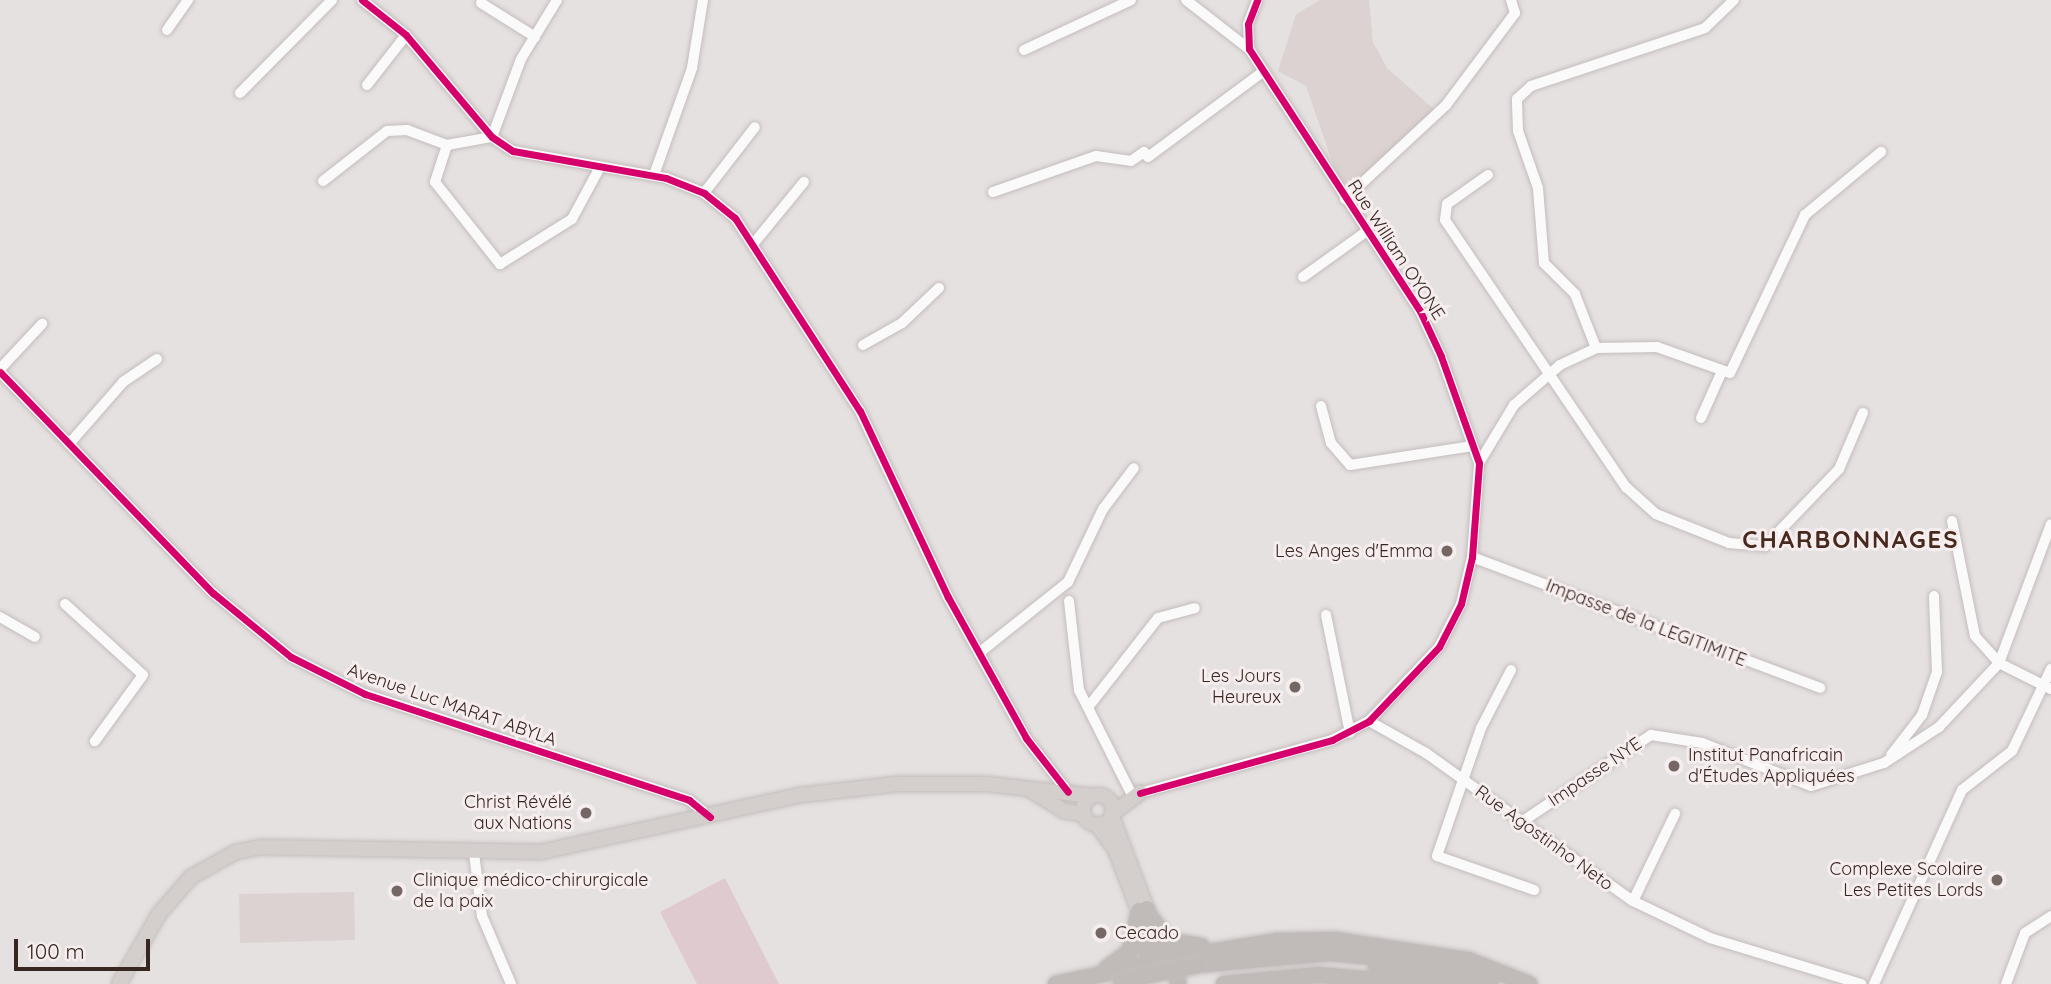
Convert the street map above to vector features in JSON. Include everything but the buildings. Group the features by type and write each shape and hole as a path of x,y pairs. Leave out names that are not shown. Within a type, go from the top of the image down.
{"highway":[{"path":"1143,910 1160,932 1176,944 1369,942 1468,960 1529,984"},
{"path":"1143,910 1156,962 1143,984"},
{"path":"1085,978 1126,957 1143,910"},
{"path":"1056,984 1246,945"},
{"path":"1115,983 1293,954 1374,955 1518,984"},
{"path":"1156,962 1176,968 1178,984"},
{"path":"1154,984 1199,970 1274,964 1350,964 1470,984"},
{"path":"1223,984 1318,975 1420,984"}],"main road":[{"path":"119,984 177,890 236,852 261,847 474,853 567,849 801,795 897,784 987,783 1032,791 1068,792 1100,797 1136,793"},
{"path":"1032,791 1064,811 1083,814 1098,826 1115,849 1143,910"},
{"path":"1098,826 1136,793"},
{"path":"1083,814 1100,797"},
{"path":"1100,797 1112,815 1143,910"}],"street":[{"path":"167,30 188,0"},
{"path":"240,93 332,0"},
{"path":"362,0 406,35 492,137 535,159 654,175 704,193 754,243 860,411 979,653 1042,765 1068,792"},
{"path":"492,137 535,37 557,0"},
{"path":"654,175 692,68 703,0"},
{"path":"1024,50 1131,0"},
{"name":"Rue William OYONE","path":"1136,793 1350,733 1369,721 1439,648 1461,604 1472,557 1479,463 1420,311 1249,50 1186,0"},
{"path":"1249,50 1248,24 1257,0"},
{"path":"1345,199 1446,106 1515,13 1511,0"},
{"path":"1596,348 1576,294 1544,262 1538,188 1518,131 1517,99 1531,86 1705,28 1734,0"},
{"path":"481,3 535,37"},
{"path":"367,85 406,35"},
{"path":"993,192 1096,156 1130,161 1144,152 1149,158 1264,71"},
{"path":"704,193 755,127"},
{"path":"323,181 387,131 407,130 447,145 492,137"},
{"path":"447,145 435,182 500,264 572,219 600,167"},
{"path":"1479,463 1514,405 1552,370 1596,348 1657,347 1730,373 1738,362 1805,215 1881,152"},
{"path":"1488,174 1447,204 1445,220 1552,370 1639,501 1679,526 1753,547 1777,537 1839,469 1863,413"},
{"path":"754,243 804,182"},
{"path":"1303,277 1367,231"},
{"path":"863,345 902,323 940,288"},
{"path":"0,370 42,324"},
{"path":"69,444 123,382 157,359"},
{"name":"Avenue Luc MARAT ABYLA","path":"0,370 213,593 291,657 365,694 689,800 710,817"},
{"path":"1701,418 1721,371"},
{"path":"1321,406 1331,443 1350,466 1473,446"},
{"path":"979,653 1062,589 1103,509 1134,468"},
{"path":"1952,521 1975,636 1999,663 2046,687"},
{"path":"1999,663 2051,524"},
{"name":"Impasse de la LEGITIMITE","path":"1472,557 1820,688"},
{"path":"1884,763 1922,715 1933,684 1934,596"},
{"path":"1069,601 1074,669 1088,706 1136,793"},
{"path":"65,604 143,675 95,741"},
{"path":"1088,706 1158,618 1195,608"},
{"path":"1326,615 1337,691 1350,733"},
{"path":"0,617 35,638"},
{"name":"Impasse NYE","path":"1520,823 1651,735 1702,743 1811,786 1884,763 1939,727 1999,663"},
{"path":"1874,984 1962,790 2012,751 2046,687 2051,669"},
{"path":"1511,670 1463,779 1437,856 1534,890"},
{"name":"Rue Agostinho Neto","path":"1369,721 1463,779 1520,823 1633,901 1710,938 1861,984"},
{"path":"1633,901 1675,814"},
{"path":"474,853 482,916 511,984"},
{"path":"2007,984 2025,933 2051,916"}],"shaded area":[{"path":"1320,0 1369,0 1373,42 1387,68 1436,111 1352,190 1336,173 1306,86 1278,71 1296,14"},
{"path":"725,878 779,984 697,984 660,912"},
{"path":"354,892 355,940 240,943 239,894"}],"cycle path":[{"path":"362,0 406,35 492,137 513,151 666,178 704,193 735,218 860,411 948,597 1026,738 1068,792"},
{"path":"1140,793 1332,740 1369,721 1439,647 1461,604 1472,557 1479,463 1441,356 1420,311 1249,49 1248,24 1257,0"},
{"path":"0,372 213,593 291,657 365,694 689,800 710,817"}],"place":[{"name":"Les Anges d'Emma","path":"1447,551"},
{"name":"Les Jours Heureux","path":"1295,687"},
{"name":"Institut Panafricain d'Études Appliquées","path":"1674,766"},
{"name":"Christ Révélé aux Nations","path":"586,813"},
{"name":"Complexe Scolaire Les Petites Lords","path":"1997,880"},
{"name":"Clinique médico-chirurgicale de la paix","path":"397,891"},
{"name":"Cecado","path":"1101,933"}],"district":[{"name":"CHARBONNAGES","path":"1851,540"}]}
